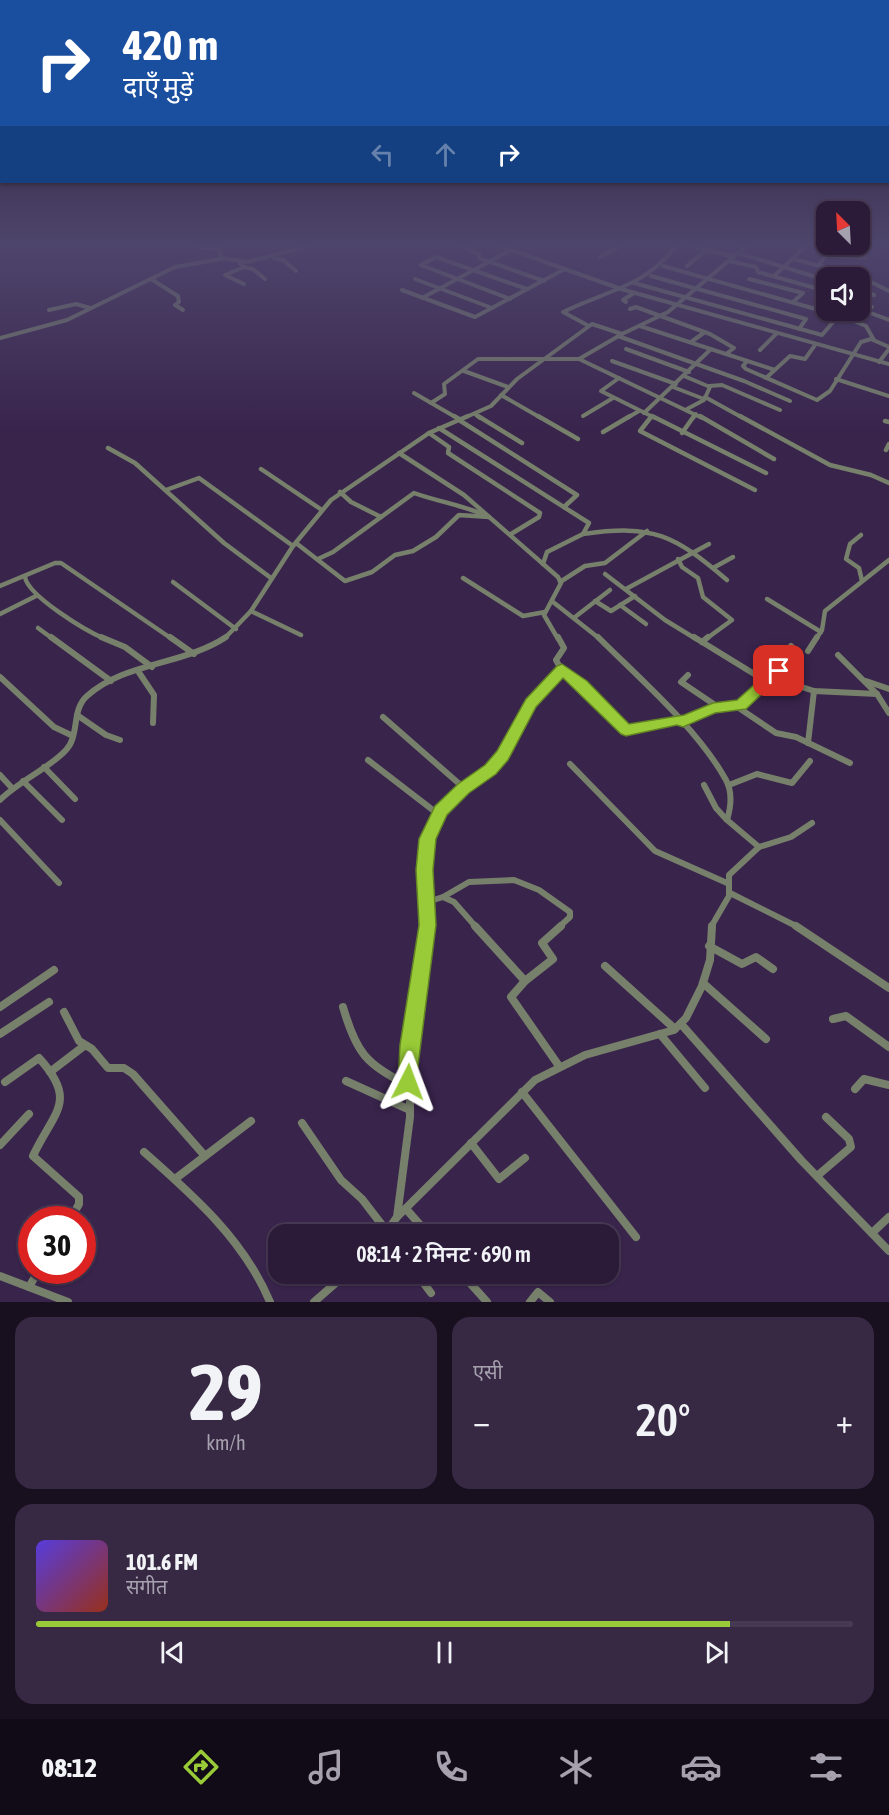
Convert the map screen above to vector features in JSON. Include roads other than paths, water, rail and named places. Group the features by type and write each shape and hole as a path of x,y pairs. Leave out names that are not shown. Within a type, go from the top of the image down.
{"street":[{"path":"49,310 59,308"},
{"path":"0,338 56,324 90,308"},
{"path":"179,308 183,310"},
{"path":"449,308 474,317 492,308"},
{"path":"574,308 563,312 590,326"},
{"path":"638,308 705,332 733,347 726,354"},
{"path":"579,359 672,308"},
{"path":"686,308 889,364"},
{"path":"721,308 825,334 835,321"},
{"path":"766,308 806,319 799,329"},
{"path":"870,313 889,320"},
{"path":"854,321 866,326 874,340 889,348 879,362"},
{"path":"0,800 12,788 66,750 73,736 81,702 87,696 111,681 194,654 225,638 236,629 251,611 295,545 322,510 340,492 429,433 476,415 490,406 508,387 590,326 596,323 620,335 695,365 744,381 790,401"},
{"path":"640,326 775,369"},
{"path":"691,342 705,332"},
{"path":"760,350 776,334"},
{"path":"747,361 744,368 817,400 830,391 861,342 874,340"},
{"path":"766,378 790,356 806,359 815,345"},
{"path":"626,349 689,372"},
{"path":"603,432 642,412 661,399 711,349"},
{"path":"431,403 445,394 444,384 478,359 579,359 661,399 687,409 774,459"},
{"path":"612,361 705,398 830,465 871,475 889,483"},
{"path":"464,371 508,387"},
{"path":"684,376 709,386 722,385 780,410"},
{"path":"618,378 601,390 682,433 766,473"},
{"path":"836,380 889,396"},
{"path":"687,409 705,398 709,386"},
{"path":"414,393 577,495 564,507"},
{"path":"501,395 578,439"},
{"path":"583,416 613,398"},
{"path":"682,433 696,414"},
{"path":"476,415 522,443"},
{"path":"651,417 640,431 755,490"},
{"path":"439,428 589,523 583,534"},
{"path":"429,433 449,447 448,453 540,513 539,516 511,534"},
{"path":"886,450 889,444"},
{"path":"108,448 135,463 224,543 271,578"},
{"path":"399,453 464,495 511,534 560,582"},
{"path":"261,469 322,510"},
{"path":"166,490 199,478 269,531 318,559 342,580 372,572 395,555 413,551 436,537 459,515 491,518"},
{"path":"340,492 351,502 381,517"},
{"path":"318,559 333,552 417,493 438,502 466,507 491,518"},
{"path":"543,564 550,550 583,534 614,530 660,532 694,551 727,580"},
{"path":"463,578 523,616 545,612 553,602 560,582 585,566 605,563 647,531"},
{"path":"861,535 850,544 846,559 859,567 862,581"},
{"path":"626,589 709,544"},
{"path":"713,568 733,557"},
{"path":"678,559 680,565 698,578 703,597 732,620 702,642"},
{"path":"0,586 55,563 61,563 194,654"},
{"path":"808,651 821,632 825,611 887,563"},
{"path":"605,574 665,620 771,680 814,691 877,694"},
{"path":"25,577 26,584 36,596 100,637 125,647 152,667"},
{"path":"174,582 236,629"},
{"path":"575,616 610,590"},
{"path":"0,614 36,596"},
{"path":"596,601 611,611 635,596"},
{"path":"767,599 821,632"},
{"path":"553,602 575,616 681,720 729,784 732,804 726,819"},
{"path":"620,605 646,624"},
{"path":"251,611 301,634"},
{"path":"545,612 564,647 556,660 562,669 582,685 624,730 681,720 718,707 736,706 746,702 771,680 791,646"},
{"path":"38,628 111,681"},
{"path":"838,655 865,680 889,713"},
{"path":"393,1224 397,1217 410,1110 408,1085 410,1045 428,925 425,870 427,839 438,814 464,788 496,764 531,703 562,669"},
{"path":"138,671 154,695 153,723"},
{"path":"688,675 681,682 718,707"},
{"path":"0,677 54,728 73,736"},
{"path":"865,680 889,689"},
{"path":"808,743 814,691"},
{"path":"736,706 776,733 808,743 850,762"},
{"path":"77,715 106,735 120,740"},
{"path":"383,717 464,788"},
{"path":"368,760 438,814"},
{"path":"729,784 757,774 792,783 810,761"},
{"path":"570,764 655,851 727,883"},
{"path":"44,767 75,799"},
{"path":"0,775 12,788"},
{"path":"23,781 62,820"},
{"path":"704,785 716,808 759,847"},
{"path":"0,820 59,883"},
{"path":"397,1217 407,1210 535,1080 558,1066 660,1034 678,1026 703,983 710,960 710,929 730,893 727,883 731,872 748,861 759,847 791,837 812,823"},
{"path":"427,902 443,897 470,882 514,880 539,890 568,909 571,913 570,917 542,943 553,959 512,994 512,1000 558,1066"},
{"path":"730,893 792,923 889,988"},
{"path":"443,897 454,902 525,981"},
{"path":"709,946 742,964 756,957 773,969"},
{"path":"605,966 678,1026 889,1251"},
{"path":"0,1007 54,970"},
{"path":"703,983 766,1039"},
{"path":"0,1034 49,1002"},
{"path":"342,1007 350,1031 366,1060 408,1085"},
{"path":"64,1012 84,1046 92,1049 108,1068 122,1068 133,1074 205,1156"},
{"path":"833,1019 846,1016 889,1047"},
{"path":"660,1034 705,1088"},
{"path":"50,1072 84,1046"},
{"path":"5,1082 38,1058 41,1059 63,1092 63,1100 33,1156 79,1197 78,1206"},
{"path":"855,1089 865,1079 889,1085"},
{"path":"346,1081 363,1091 410,1110"},
{"path":"522,1092 636,1237"},
{"path":"0,1145 29,1114"},
{"path":"817,1176 851,1147 849,1138 826,1118"},
{"path":"175,1179 251,1121"},
{"path":"302,1124 341,1180 362,1199 380,1224"},
{"path":"471,1143 499,1179 525,1158"},
{"path":"144,1152 175,1179 235,1243 261,1280 270,1302"},
{"path":"407,1210 419,1224"},
{"path":"872,1233 889,1217"},
{"path":"0,1276 68,1302"},
{"path":"314,1302 335,1284"},
{"path":"424,1284 431,1293"},
{"path":"471,1284 487,1302"},
{"path":"530,1302 538,1292 550,1302"}]}
